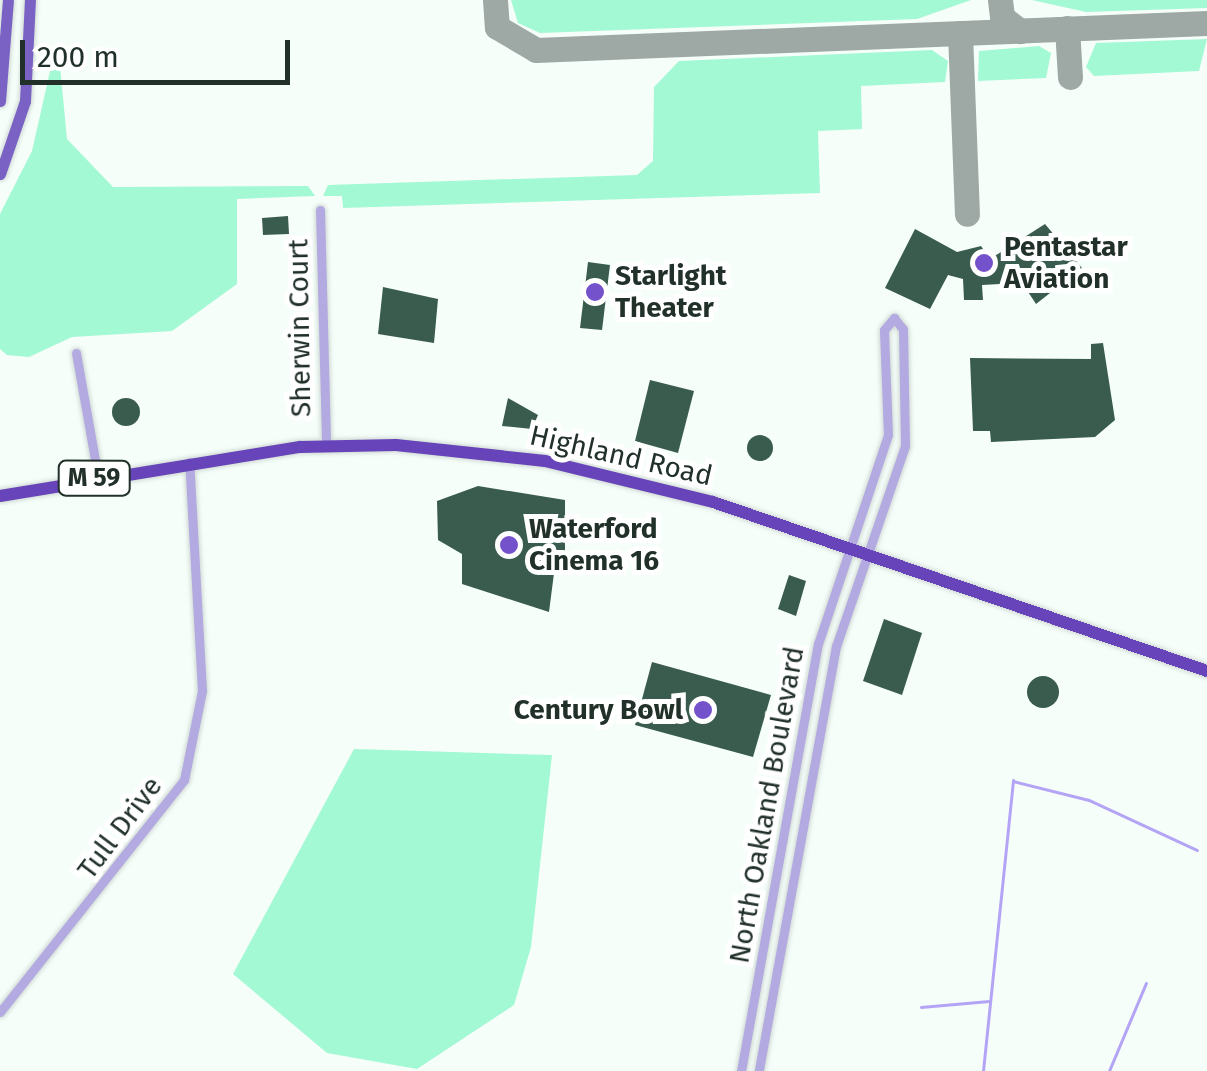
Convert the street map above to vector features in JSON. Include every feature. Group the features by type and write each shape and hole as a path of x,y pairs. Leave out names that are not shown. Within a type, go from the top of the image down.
{"highway":[{"name":"Highland Road","path":"0,496 188,460 326,445 462,450 590,469 868,556 1207,671"}],"main road":[{"path":"0,101 8,0"},
{"path":"0,174 26,101 30,0"}],"street":[{"name":"Sherwin Court","path":"320,210 326,445"},
{"name":"North Oakland Boulevard","path":"741,1071 818,644 888,435 884,330 894,318 903,329 906,434 836,646 759,1071"},
{"path":"76,353 98,478"},
{"name":"Tull Drive","path":"0,1012 184,780 202,691 188,460"}],"green space":[{"path":"511,0 971,0 917,19 540,33 518,23"},
{"path":"1032,0 1207,0 1207,8 1086,12"},
{"path":"1207,39 1199,71 1094,76 1086,67 1096,43"},
{"path":"1039,46 1051,53 1046,78 978,81 979,51"},
{"path":"932,50 948,61 945,82 861,86 862,129 818,131 820,193 343,208 342,196 323,196 328,185 637,175 653,161 654,87 679,61"},
{"path":"60,66 67,139 113,187 308,186 315,196 237,199 237,284 172,331 72,337 29,357 7,355 0,349 0,214 32,151 51,67"},
{"path":"354,749 552,755 531,947 514,1005 417,1069 327,1053 233,974"}],"building":[{"path":"288,216 289,234 263,235 262,218"},
{"name":"Pentastar Aviation","path":"1045,224 1082,268 1036,304 1013,269 1000,284 982,285 983,300 964,300 963,279 948,275 930,309 885,288 915,229 957,252 981,246 990,259"},
{"name":"Starlight Theater","path":"588,262 610,265 602,330 580,328"},
{"path":"383,287 438,299 434,343 378,334"},
{"path":"1103,343 1115,420 1095,437 991,442 990,431 973,431 970,358 1091,359 1091,344"},
{"path":"650,380 694,391 678,453 635,441"},
{"path":"126,398 136,402 140,412 136,422 126,426 116,422 112,412 116,402"},
{"path":"508,398 538,415 532,429 502,426"},
{"path":"760,435 770,438 770,458 760,461 750,458 747,448 750,438"},
{"name":"Waterford Cinema 16","path":"478,486 565,500 565,551 557,550 549,612 462,584 462,554 438,540 437,501"},
{"path":"789,575 806,581 796,616 778,609"},
{"path":"884,619 922,633 902,695 863,681"},
{"name":"Century Bowl","path":"652,662 771,695 753,757 635,725"},
{"path":"1043,676 1054,681 1059,692 1054,703 1043,708 1032,703 1027,692 1032,681"}],"waterway":[{"path":"983,1071 1013,781 1089,800 1197,850"},
{"path":"1109,1071 1146,983"},
{"path":"921,1007 989,1001"}],"taxiway":[{"path":"495,0 497,27 536,50 1207,23"},
{"path":"1000,0 1002,17 1020,31"},
{"path":"1067,28 1070,77"},
{"path":"960,33 967,214"}],"place":[{"name":"Pentastar Aviation","path":"984,263"},
{"name":"Starlight Theater","path":"595,292"},
{"name":"Waterford Cinema 16","path":"509,545"},
{"name":"Century Bowl","path":"703,710"}]}
